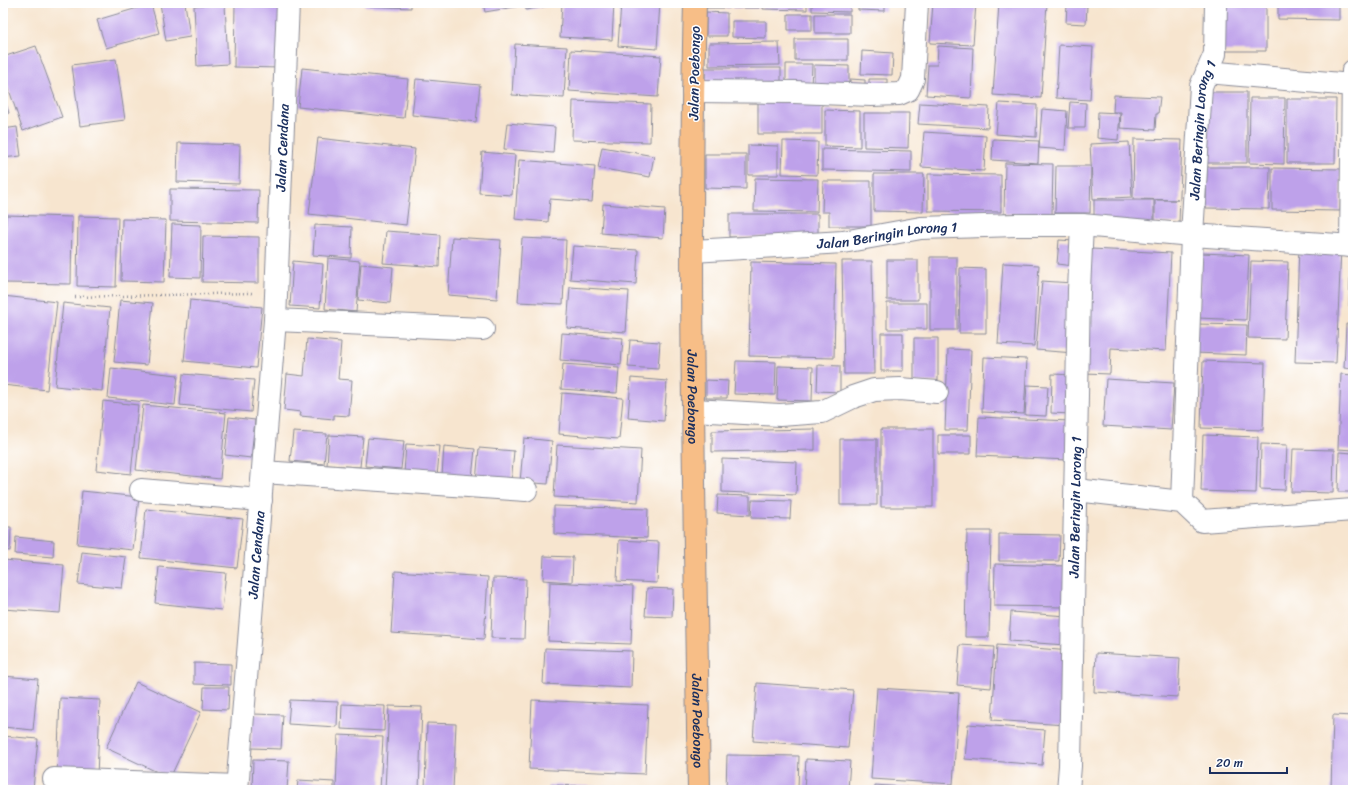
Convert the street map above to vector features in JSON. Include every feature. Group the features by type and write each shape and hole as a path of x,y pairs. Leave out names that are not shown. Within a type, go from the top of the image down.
{"main road":[{"name":"Jalan Poebongo","path":"695,3 693,91 693,251 699,790"}],"street":[{"name":"Jalan Cendana","path":"237,788 275,320 288,3"},
{"path":"693,91 794,92 871,95 900,94 906,92 913,79 917,3"},
{"name":"Jalan Beringin Lorong 1","path":"1192,235 1201,86 1215,54 1216,3"},
{"path":"1207,72 1353,78 1352,246"},
{"name":"Jalan Beringin Lorong 1","path":"693,251 843,242 921,228 1016,225 1082,225 1192,235 1352,246"},
{"name":"Jalan Beringin Lorong 1","path":"1068,790 1070,766 1079,290 1082,225"},
{"path":"1182,502 1192,235"},
{"path":"275,320 482,329"},
{"path":"694,410 780,415 822,412 853,397 874,390 900,389 936,392"},
{"path":"263,472 526,490"},
{"path":"141,490 261,500"},
{"path":"1076,490 1182,502 1202,521 1353,510"},
{"path":"54,779 237,788"}],"path":[{"path":"75,297 276,293"}],"building":[{"path":"160,3 185,3 190,37 166,41"},
{"path":"235,3 281,3 280,68 234,67"},
{"path":"365,3 411,3 411,8 365,6"},
{"path":"483,3 519,3 520,6 485,12"},
{"path":"525,3 547,3 548,6 526,10"},
{"path":"562,3 614,3 612,40 560,37"},
{"path":"621,3 660,3 657,49 618,46"},
{"path":"706,3 730,3 730,8 706,8"},
{"path":"733,3 759,3 759,8 733,8"},
{"path":"763,3 807,3 807,10 763,9"},
{"path":"812,3 850,3 850,12 812,11"},
{"path":"858,3 885,3 885,11 858,10"},
{"path":"933,3 976,3 973,45 930,43"},
{"path":"999,3 1047,3 1041,98 993,95"},
{"path":"1144,3 1193,3 1192,6"},
{"path":"1221,3 1266,3 1266,51 1221,51"},
{"path":"1278,3 1339,3 1339,20 1278,19"},
{"path":"151,4 159,33 106,48 97,20"},
{"path":"225,4 228,64 197,66 194,6"},
{"path":"1067,5 1087,6 1086,24 1066,23"},
{"path":"706,12 727,13 727,36 706,36"},
{"path":"788,14 812,14 812,30 788,30"},
{"path":"815,14 850,14 850,33 815,33"},
{"path":"732,21 766,21 766,38 732,37"},
{"path":"795,39 848,39 848,60 795,60"},
{"path":"779,42 780,65 709,66 709,43"},
{"path":"515,44 567,47 564,98 512,95"},
{"path":"1059,45 1093,47 1090,100 1056,98"},
{"path":"36,46 62,117 23,131 3,72 3,57"},
{"path":"938,46 973,48 971,98 926,95 928,65 937,65"},
{"path":"571,50 661,56 658,97 569,91"},
{"path":"862,51 893,53 892,75 861,74"},
{"path":"116,59 125,120 80,126 72,65"},
{"path":"786,64 812,64 811,88 786,88"},
{"path":"814,65 849,66 849,91 814,90"},
{"path":"302,68 408,79 404,118 298,107"},
{"path":"705,68 781,68 781,90 705,90"},
{"path":"416,79 480,85 476,122 412,115"},
{"path":"850,79 865,80 865,95 850,95"},
{"path":"869,79 887,79 887,92 869,92"},
{"path":"1208,92 1247,92 1247,163 1207,163"},
{"path":"3,95 9,113 3,115"},
{"path":"1114,95 1160,97 1158,114 1156,114 1155,130 1120,128 1121,112 1113,112"},
{"path":"1250,98 1285,98 1284,164 1249,163"},
{"path":"1287,99 1336,99 1335,163 1287,163"},
{"path":"573,101 651,104 650,142 572,140"},
{"path":"758,101 822,102 822,134 758,134"},
{"path":"1070,102 1086,103 1085,128 1068,128"},
{"path":"920,103 989,107 988,128 918,124"},
{"path":"999,103 1037,105 1036,137 996,134"},
{"path":"1042,109 1067,111 1065,150 1039,148"},
{"path":"825,110 860,111 860,147 825,146"},
{"path":"1098,112 1120,113 1118,140 1097,138"},
{"path":"864,113 909,113 908,148 864,147"},
{"path":"507,123 555,127 553,153 504,149"},
{"path":"17,127 21,156 3,158 3,129"},
{"path":"924,132 986,136 984,171 921,167"},
{"path":"318,138 415,149 406,225 309,214"},
{"path":"993,139 1039,141 1038,163 992,160"},
{"path":"1134,139 1182,140 1179,223 1155,223 1155,200 1178,200 1133,199"},
{"path":"783,141 818,142 817,175 782,174"},
{"path":"1129,142 1132,197 1093,199 1090,144"},
{"path":"178,143 240,145 239,184 177,182"},
{"path":"748,145 778,146 778,175 748,175"},
{"path":"602,147 654,156 650,177 598,168"},
{"path":"822,149 911,151 911,172 822,170"},
{"path":"482,152 515,155 512,195 479,193"},
{"path":"705,154 746,154 746,189 705,188"},
{"path":"519,160 595,166 592,202 550,199 548,222 515,219"},
{"path":"1005,163 1053,164 1052,214 1004,214"},
{"path":"1056,166 1091,166 1090,213 1055,213"},
{"path":"1207,167 1270,167 1269,209 1206,208"},
{"path":"1272,168 1341,169 1340,211 1272,210"},
{"path":"874,174 924,174 923,212 874,211"},
{"path":"928,174 1001,175 1001,212 928,211"},
{"path":"755,178 818,179 817,212 754,211"},
{"path":"823,181 871,181 871,226 829,226 829,212 822,212"},
{"path":"170,189 259,190 258,223 170,221"},
{"path":"1094,200 1154,200 1154,224 1094,224"},
{"path":"603,204 665,209 663,238 601,233"},
{"path":"729,214 818,214 818,237 729,237"},
{"path":"6,215 72,217 71,284 4,283"},
{"path":"78,216 118,217 116,287 77,286"},
{"path":"122,219 166,220 164,282 121,281"},
{"path":"172,224 201,225 200,278 170,277"},
{"path":"315,225 352,227 351,258 313,255"},
{"path":"386,231 440,235 439,267 383,263"},
{"path":"203,236 259,237 259,283 202,282"},
{"path":"452,237 501,240 497,299 448,295"},
{"path":"522,238 566,240 563,304 518,302"},
{"path":"1059,240 1075,241 1073,266 1057,264"},
{"path":"573,246 638,250 636,284 570,279"},
{"path":"1299,246 1341,248 1336,363 1295,362"},
{"path":"1091,249 1171,253 1166,351 1111,348 1110,374 1084,373"},
{"path":"1201,253 1249,255 1246,320 1198,318"},
{"path":"1351,255 1353,255 1353,306 1349,306"},
{"path":"930,257 957,257 957,330 930,330"},
{"path":"328,258 360,261 356,312 325,309"},
{"path":"887,260 918,260 918,300 887,300"},
{"path":"293,261 323,264 320,308 290,306"},
{"path":"842,261 872,261 874,374 844,374"},
{"path":"1251,261 1288,262 1285,339 1248,338"},
{"path":"751,262 836,264 834,358 749,356"},
{"path":"1003,263 1039,265 1034,346 998,344"},
{"path":"361,264 393,267 390,303 358,300"},
{"path":"960,268 986,269 986,333 959,333"},
{"path":"1042,281 1072,283 1074,353 1036,350"},
{"path":"570,287 629,291 626,332 567,328"},
{"path":"3,296 57,302 47,390 3,385"},
{"path":"120,300 153,303 147,365 114,362"},
{"path":"190,300 262,307 256,368 184,361"},
{"path":"63,303 110,308 102,391 55,386"},
{"path":"887,303 927,303 927,329 887,329"},
{"path":"1196,324 1247,325 1246,355 1195,353"},
{"path":"1346,324 1353,325 1353,369 1344,368"},
{"path":"562,333 623,338 621,365 560,360"},
{"path":"881,333 903,333 903,371 881,371"},
{"path":"914,338 938,338 938,382 914,382"},
{"path":"307,339 341,342 338,379 352,380 349,416 334,415 334,419 300,416 301,412 284,410 287,374 304,376"},
{"path":"630,340 660,342 658,369 628,367"},
{"path":"948,349 971,350 968,430 945,430"},
{"path":"984,357 1027,359 1024,414 982,412"},
{"path":"736,361 776,362 775,395 734,394"},
{"path":"1203,361 1265,363 1263,430 1201,428"},
{"path":"563,364 619,368 617,393 561,389"},
{"path":"818,365 840,366 840,392 817,391"},
{"path":"778,366 813,367 812,401 777,400"},
{"path":"111,368 178,375 175,405 108,398"},
{"path":"183,374 254,380 251,412 180,405"},
{"path":"1052,374 1073,375 1071,414 1051,413"},
{"path":"1341,374 1353,375 1353,450 1338,449"},
{"path":"631,378 667,381 664,421 628,418"},
{"path":"1106,379 1174,383 1171,430 1103,426"},
{"path":"706,380 728,381 727,398 706,398"},
{"path":"1027,385 1048,386 1046,416 1025,415"},
{"path":"562,393 623,398 619,439 559,434"},
{"path":"103,401 138,405 131,474 96,470"},
{"path":"143,405 226,413 220,479 136,470"},
{"path":"229,417 255,420 251,458 225,455"},
{"path":"979,417 1070,421 1068,460 977,456"},
{"path":"815,429 815,450 712,452 712,431"},
{"path":"881,429 933,429 933,507 881,507"},
{"path":"293,432 327,434 324,464 290,461"},
{"path":"329,435 363,437 360,467 327,465"},
{"path":"938,435 971,435 971,454 938,454"},
{"path":"1203,435 1258,437 1256,493 1201,491"},
{"path":"368,438 404,441 401,469 365,466"},
{"path":"524,438 552,441 548,484 520,482"},
{"path":"840,439 877,439 877,505 840,505"},
{"path":"406,444 440,446 437,476 404,473"},
{"path":"1261,444 1287,445 1285,490 1260,489"},
{"path":"557,445 641,450 638,502 554,497"},
{"path":"444,446 475,449 472,478 442,476"},
{"path":"479,448 514,451 511,484 476,481"},
{"path":"1293,449 1334,450 1333,493 1291,492"},
{"path":"1339,452 1353,453 1353,492 1338,492"},
{"path":"722,459 797,462 796,495 722,492"},
{"path":"82,491 139,497 133,550 77,544"},
{"path":"718,495 750,496 750,515 717,513"},
{"path":"752,500 791,501 790,519 751,518"},
{"path":"554,506 648,509 647,538 554,534"},
{"path":"146,509 243,519 237,568 141,558"},
{"path":"3,527 11,527 10,551 3,550"},
{"path":"967,531 991,531 989,637 965,637"},
{"path":"999,534 1060,535 1059,561 999,561"},
{"path":"16,537 54,541 53,557 15,554"},
{"path":"619,540 659,542 657,583 617,581"},
{"path":"82,552 126,557 122,588 78,584"},
{"path":"544,556 573,557 572,582 543,580"},
{"path":"3,560 64,565 60,613 3,609"},
{"path":"995,564 1067,566 1066,607 994,606"},
{"path":"159,567 226,573 222,610 155,603"},
{"path":"395,571 488,577 484,639 391,633"},
{"path":"493,578 526,579 524,639 491,638"},
{"path":"550,582 633,586 631,644 548,641"},
{"path":"647,588 673,589 672,617 645,616"},
{"path":"1011,612 1067,616 1065,645 1009,641"},
{"path":"960,645 994,647 991,688 957,685"},
{"path":"997,645 1071,651 1065,725 992,720"},
{"path":"545,648 632,651 631,688 543,684"},
{"path":"1096,653 1180,658 1178,697 1094,692"},
{"path":"194,663 231,664 231,685 194,684"},
{"path":"3,676 38,679 33,730 3,727"},
{"path":"136,682 201,712 170,778 106,748"},
{"path":"757,683 853,690 848,748 753,741"},
{"path":"204,687 229,687 228,710 203,709"},
{"path":"877,688 959,693 953,784 871,779"},
{"path":"60,698 100,700 97,777 57,775"},
{"path":"290,700 338,702 337,727 288,724"},
{"path":"532,700 648,705 645,774 529,769"},
{"path":"342,704 385,706 384,731 341,729"},
{"path":"389,706 422,707 419,790 385,790"},
{"path":"253,714 283,715 281,749 251,748"},
{"path":"1333,715 1353,716 1353,790 1331,790"},
{"path":"427,723 456,724 453,790 425,790"},
{"path":"968,724 1045,730 1042,765 965,759"},
{"path":"338,735 383,737 380,790 336,789"},
{"path":"3,736 38,739 33,789 3,786"},
{"path":"727,755 799,756 798,790 726,790"},
{"path":"806,759 850,761 848,790 804,790"},
{"path":"253,760 289,761 287,790 252,790"},
{"path":"298,780 334,782 334,790 297,790"},
{"path":"548,785 620,787 620,790 548,790"},
{"path":"875,785 929,789 929,790 875,790"}]}
